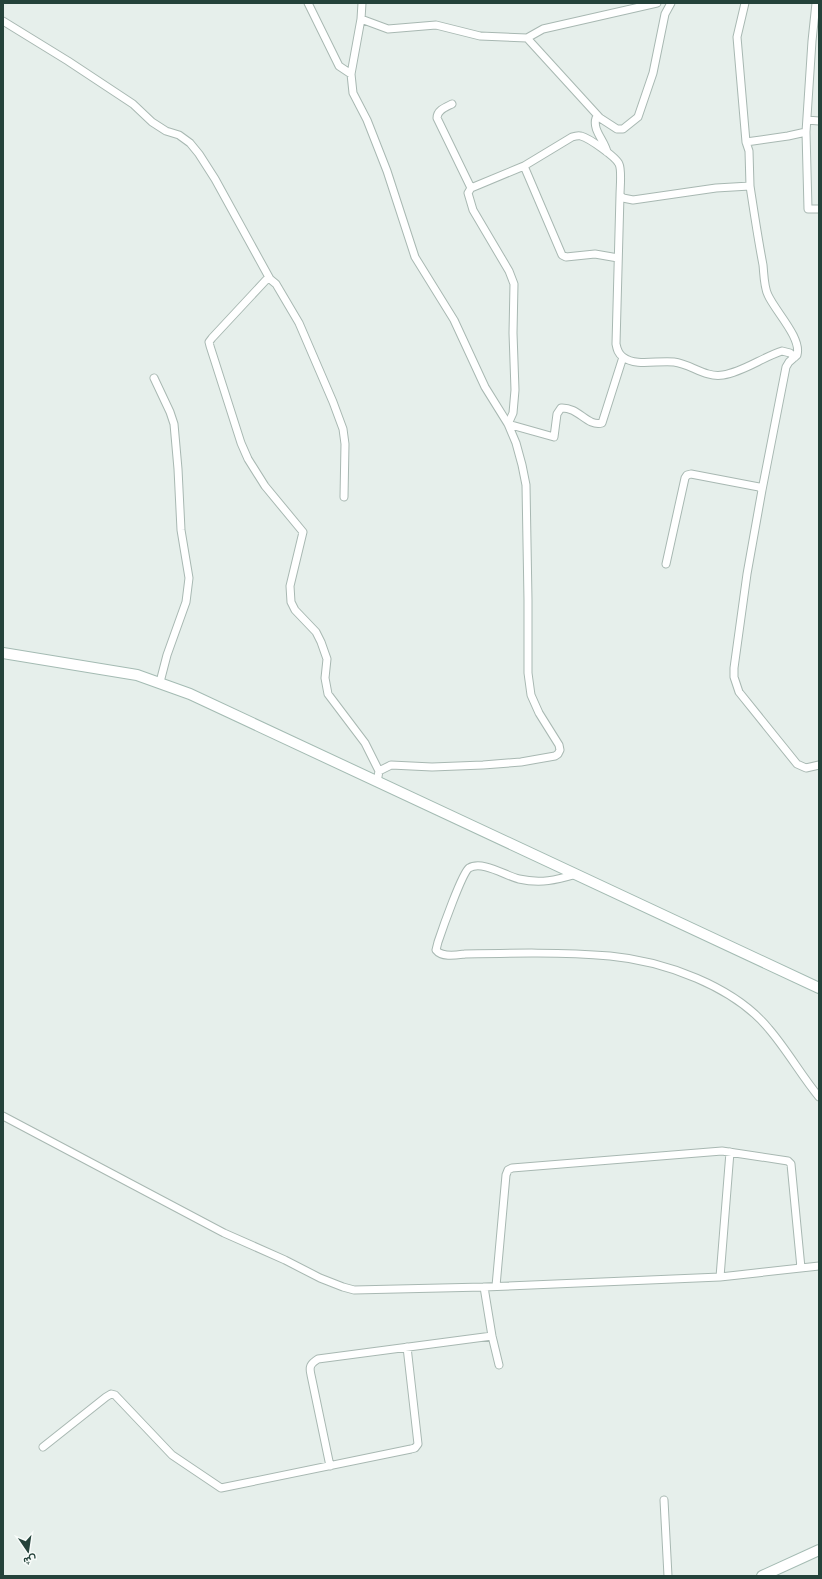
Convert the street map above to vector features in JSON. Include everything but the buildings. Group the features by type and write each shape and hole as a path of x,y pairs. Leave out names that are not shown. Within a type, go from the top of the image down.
{"main road":[{"path":"3,653 137,675 190,694 819,988"},
{"path":"762,1576 819,1550"}],"street":[{"path":"308,3 339,66 351,74"},
{"path":"362,3 361,19 351,74 353,93 367,120 387,171 415,257 454,320 485,387 508,424 516,443 526,485 528,673 531,695 539,713 557,739 560,750 555,756 522,762 448,767 391,765 379,771"},
{"path":"361,19 388,29 436,25 480,36 527,38 543,29 657,3"},
{"path":"527,38 600,118 610,126 617,129 623,129 638,117 653,73 666,14 670,3"},
{"path":"745,3 737,37 746,142 749,152 750,186 768,294 797,343 798,352 786,367 747,574 734,677 739,692 797,764 806,768 819,765"},
{"path":"816,3 806,132 808,209 819,209"},
{"path":"3,21 68,61 133,104 152,122 166,131 179,135 190,143 199,154 215,179 270,279 276,284 299,323 334,402 343,429 345,444 344,497"},
{"path":"452,104 440,111 437,114 437,118 471,188"},
{"path":"600,118 596,118 595,126 606,146 607,152"},
{"path":"807,120 819,121"},
{"path":"746,142 806,132"},
{"path":"508,424 513,413 515,390 513,333 514,284 509,271 473,210 468,193 471,188 524,166 572,137 582,136 614,157 619,164 620,195 616,344 618,351 623,357 632,361 662,361 685,364 698,371 714,376 735,372 782,351 790,353 795,357"},
{"path":"524,166 562,255 566,257 595,254 618,258"},
{"path":"620,195 623,198 634,200 716,188 750,186"},
{"path":"270,279 266,280 209,342 248,460 265,486 303,532 290,586 291,602 295,610 316,632 321,642 327,659 325,678 328,694 365,743 379,771 377,782"},
{"path":"508,424 554,437 557,414 561,408 569,408 582,415 590,422 598,424 602,423 623,357"},
{"path":"154,378 174,424 181,530 189,578 186,602 167,655 160,682"},
{"path":"666,564 685,478 688,475 691,474 759,487 762,490"},
{"path":"577,874 543,882 533,882 518,879 487,867 480,866 469,868 458,890 436,950 442,954 452,955 501,953 610,956 648,962 681,973 712,986 736,999 753,1013 769,1028 806,1082 819,1097"},
{"path":"3,1116 224,1233 343,1287 363,1290 484,1287 720,1277 819,1266"},
{"path":"496,1286 506,1175 508,1170 512,1168 722,1151 788,1161 791,1164 801,1268"},
{"path":"720,1277 730,1152"},
{"path":"484,1287 492,1336 499,1365"},
{"path":"330,1466 311,1375 310,1367 312,1363 318,1360 492,1336"},
{"path":"43,1447 111,1394 115,1395 172,1455 221,1488 411,1449 417,1446 407,1347"},
{"path":"664,1500 668,1576"}]}
